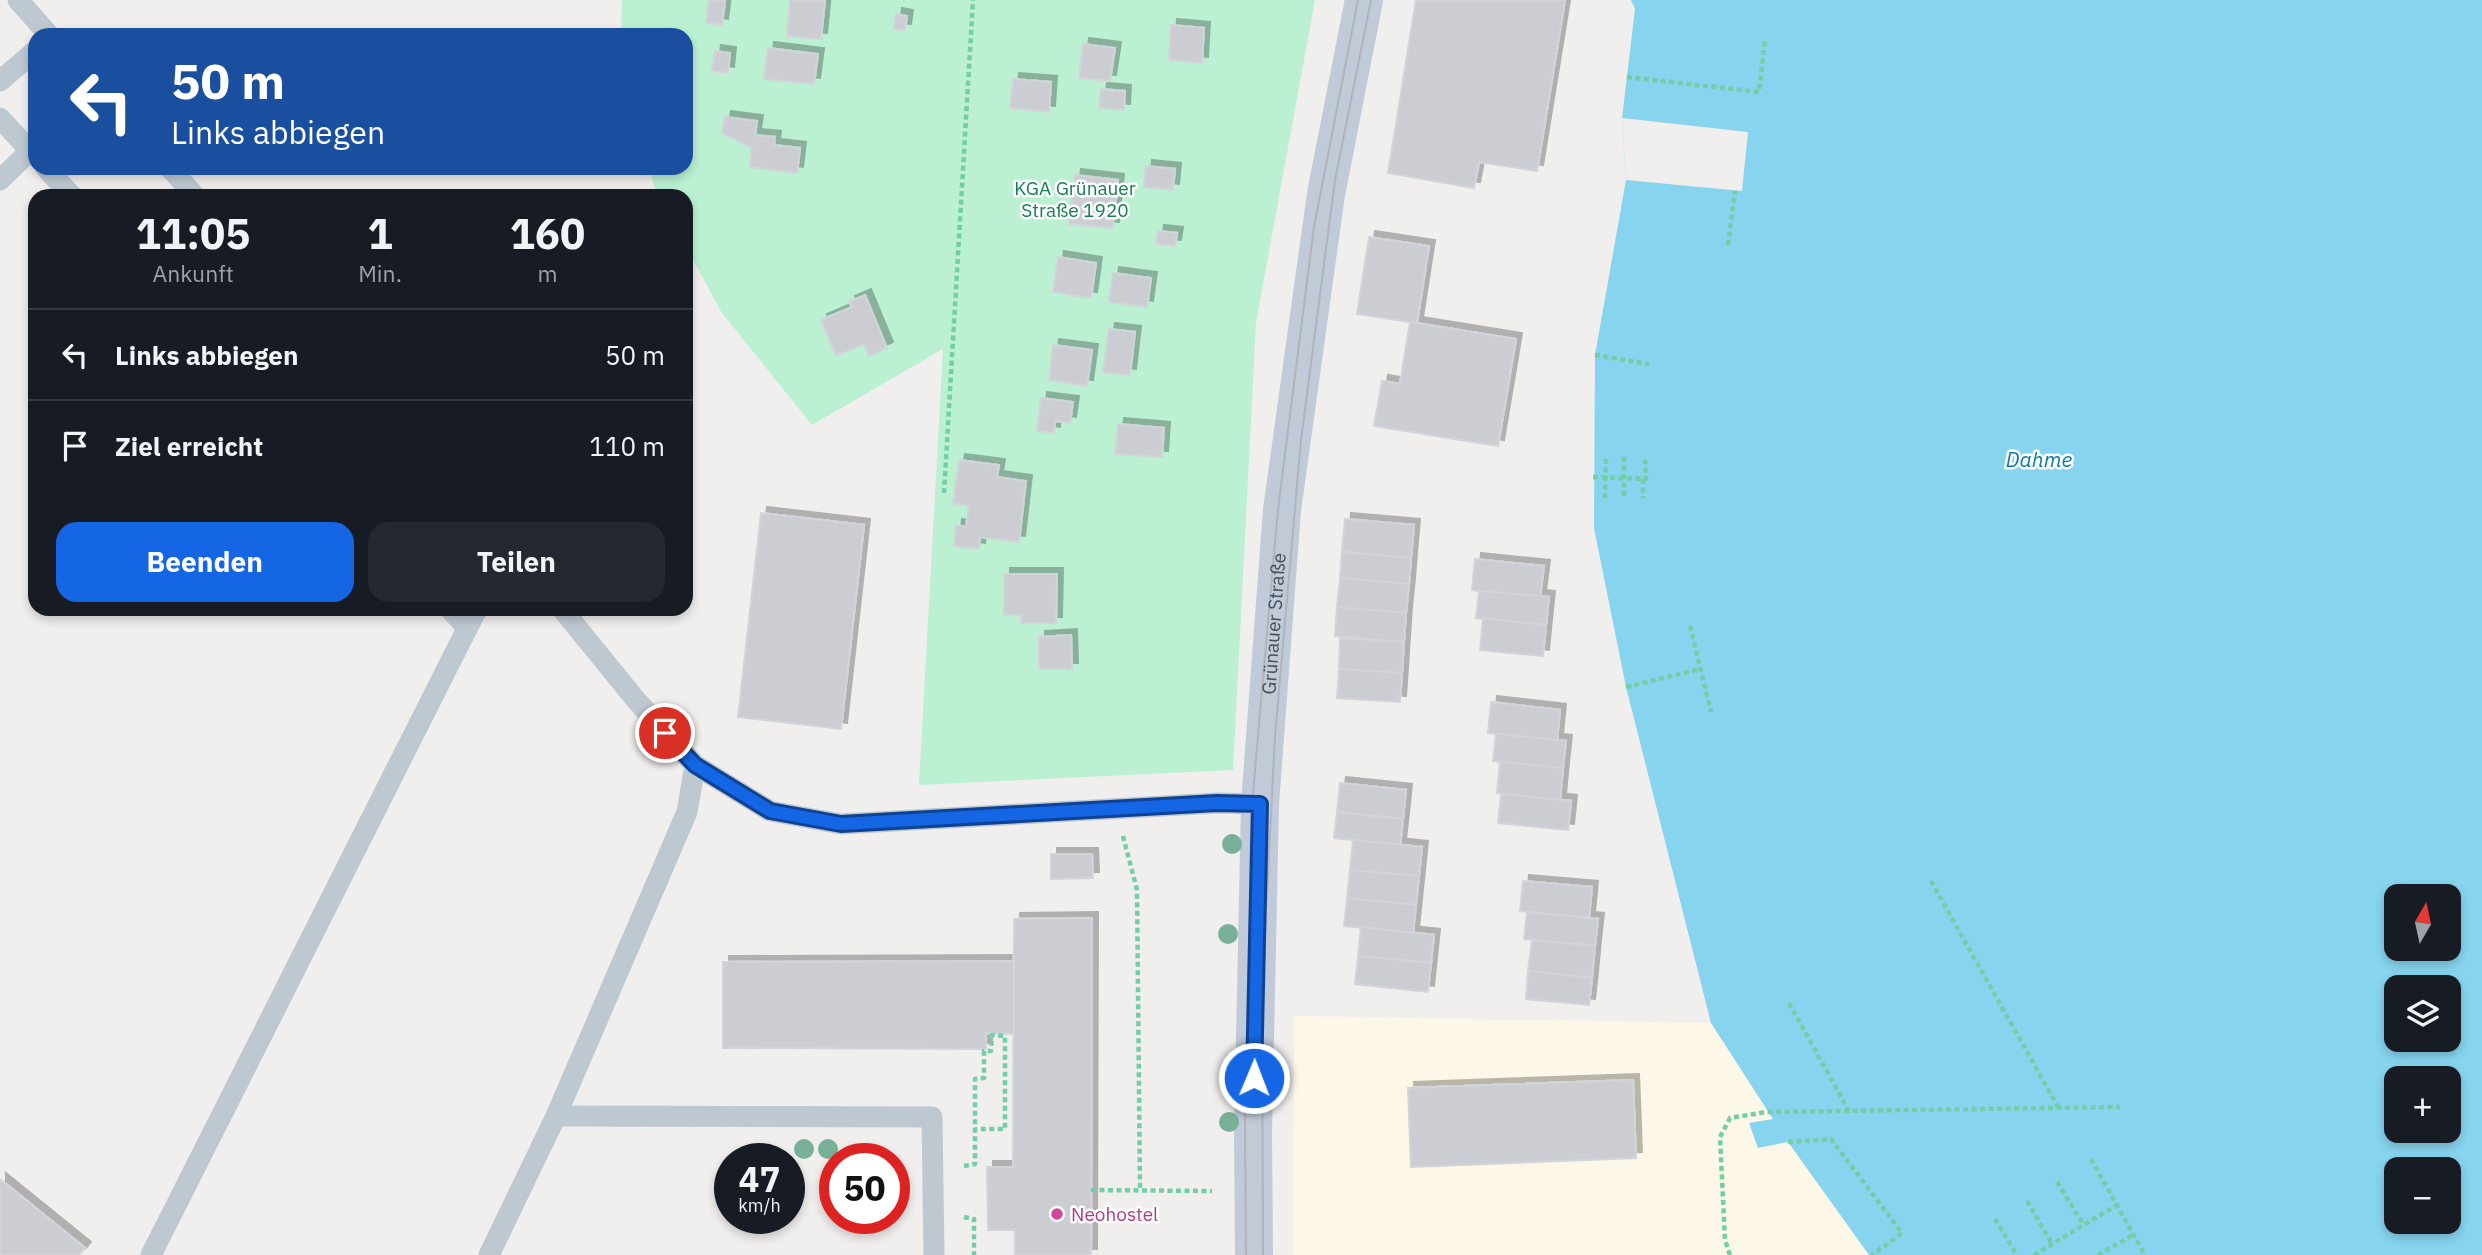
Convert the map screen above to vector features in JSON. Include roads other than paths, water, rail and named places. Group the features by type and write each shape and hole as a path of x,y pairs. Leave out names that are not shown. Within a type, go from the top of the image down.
{"main road":[{"name":"Grünauer Straße","path":"1254,1255 1253,1133 1260,804 1282,510 1326,194 1364,0"}],"lane":[{"path":"18,0 44,28"},
{"path":"0,81 28,57"},
{"path":"0,118 28,149"},
{"path":"0,180 28,158"},
{"path":"52,175 66,189"},
{"path":"176,175 189,189"},
{"path":"568,616 635,701 695,765 770,811 841,824 1122,808 1260,804"},
{"path":"151,1255 472,618"},
{"path":"489,1255 556,1116 687,812 695,765"},
{"path":"556,1116 932,1117 934,1255"}],"water":[{"name":"Dahme","path":"1631,0 2482,0 2482,1255 1869,1255 1788,1142 1758,1148 1749,1123 1773,1119 1711,1023 1626,687 1594,528 1595,355 1626,180 1622,118 1635,9"}],"tram line":[{"path":"1246,1255 1245,1131 1252,804 1278,509 1314,227 1358,0"},
{"path":"1263,1255 1262,991 1275,736 1301,440 1335,180 1371,0"}],"place":[{"name":"Neohostel","path":"1057,1214"}],"park label":[{"name":"KGA Grünauer Straße 1920","path":"1075,199"}]}
